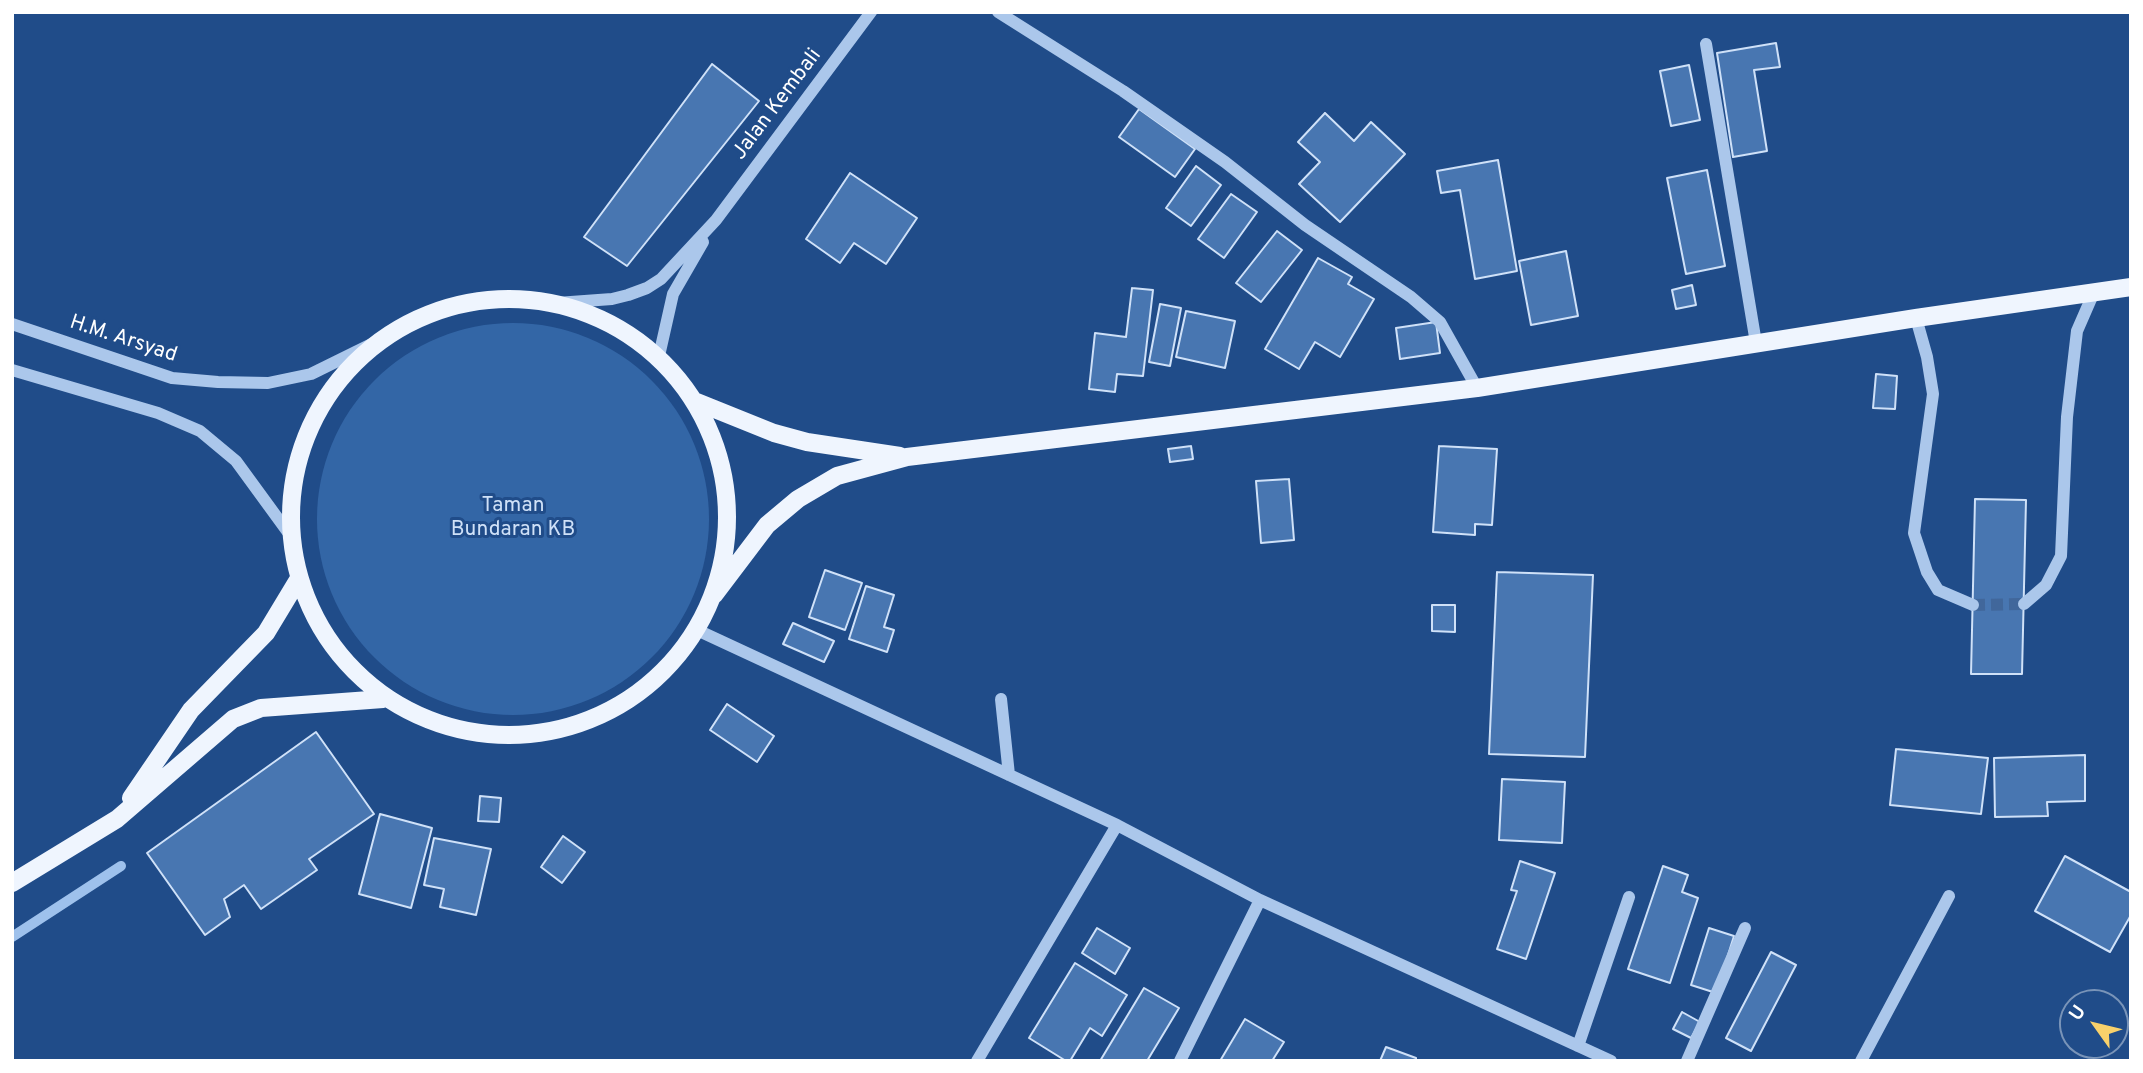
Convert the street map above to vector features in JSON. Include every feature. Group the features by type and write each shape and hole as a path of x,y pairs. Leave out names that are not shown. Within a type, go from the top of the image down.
{"main road":[{"path":"714,595 726,547 727,497 717,448 696,402 679,378 659,356 611,322 557,303 496,298 436,310 382,339 341,377 310,425 293,479 290,535 298,580 317,626 346,666 383,699 448,729 519,737 589,722 650,685 697,630 714,595 767,525 797,499 837,476 907,457 1477,388 1916,318 2131,287"},
{"path":"696,402 774,433 807,442 907,457"},
{"path":"117,819 191,710 266,633 298,580"},
{"path":"12,883 117,819 233,719 261,708 383,699"}],"street":[{"name":"Jalan Kembali","path":"716,220 871,12"},
{"path":"998,12 1123,90 1225,162 1305,225 1411,297 1440,322 1477,388"},
{"path":"1706,44 1756,343"},
{"path":"557,303 612,299 647,288 661,279 716,220"},
{"path":"659,356 673,295 716,220"},
{"path":"2024,604 2046,585 2061,556 2067,417 2077,331 2094,292"},
{"path":"1916,318 1927,357 1933,394 1914,533 1927,572 1938,590 1973,605"},
{"name":"H.M. Arsyad","path":"12,324 172,378 218,383 268,383 311,374 382,339"},
{"path":"12,370 145,409 200,430 236,461 290,535"},
{"path":"697,630 1117,825 1260,900 1611,1061"},
{"path":"1001,699 1009,775"},
{"path":"977,1061 1117,825"},
{"path":"1861,1061 1949,896"},
{"path":"1578,1046 1629,897"},
{"path":"1180,1061 1260,900"},
{"path":"1687,1061 1745,928"}],"green space":[{"name":"Taman Bundaran KB","path":"513,323 551,327 588,338 622,356 652,380 676,410 694,444 705,481 709,519 705,557 694,594 676,628 652,658 622,682 588,700 551,711 513,715 475,711 438,700 404,682 374,658 350,628 332,594 321,557 317,519 321,481 332,444 350,410 374,380 404,356 438,338 475,327"}],"building":[{"path":"1776,43 1780,67 1754,70 1767,151 1733,157 1717,53"},
{"path":"712,64 759,101 627,266 584,237"},
{"path":"1689,65 1700,120 1671,126 1660,71"},
{"path":"1139,109 1195,149 1175,177 1119,137"},
{"path":"1325,113 1354,141 1371,122 1405,154 1340,222 1299,184 1320,162 1298,142"},
{"path":"1498,160 1517,271 1475,279 1460,190 1441,193 1437,171"},
{"path":"1196,166 1221,185 1191,226 1166,208"},
{"path":"1707,170 1725,266 1686,274 1667,178"},
{"path":"850,173 917,218 886,264 854,243 840,263 806,239"},
{"path":"1231,194 1257,212 1224,258 1198,239"},
{"path":"1277,231 1302,250 1261,302 1236,283"},
{"path":"1566,251 1578,316 1531,325 1519,261"},
{"path":"1318,258 1352,277 1348,284 1374,299 1340,357 1315,342 1299,369 1265,349"},
{"path":"1692,285 1696,305 1676,309 1672,290"},
{"path":"1132,288 1153,290 1143,376 1117,374 1115,392 1089,389 1095,333 1126,337"},
{"path":"1160,304 1181,308 1170,366 1149,362"},
{"path":"1186,311 1235,321 1225,368 1176,357"},
{"path":"1436,322 1440,353 1400,359 1396,328"},
{"path":"1876,374 1897,376 1895,409 1873,408"},
{"path":"1191,446 1193,459 1170,462 1168,449"},
{"path":"1439,446 1497,449 1492,525 1475,524 1475,535 1433,532"},
{"path":"1289,479 1294,540 1261,543 1256,481"},
{"path":"1975,499 2026,500 2022,674 1971,674"},
{"path":"825,570 862,583 845,630 809,617"},
{"path":"1497,572 1593,575 1585,757 1489,754"},
{"path":"866,586 894,595 884,627 894,630 887,652 849,639"},
{"path":"1432,605 1455,605 1455,632 1432,631"},
{"path":"793,623 834,641 824,662 783,644"},
{"path":"727,704 774,736 757,762 710,730"},
{"path":"316,732 374,814 309,859 317,870 261,909 244,885 224,899 230,917 205,935 147,853"},
{"path":"1896,749 1988,758 1981,814 1890,805"},
{"path":"2085,755 2085,801 2047,802 2048,816 1995,817 1994,758"},
{"path":"1502,779 1565,782 1562,843 1499,840"},
{"path":"480,796 501,798 499,822 478,821"},
{"path":"380,814 432,828 411,908 359,894"},
{"path":"563,836 585,852 562,883 541,867"},
{"path":"434,838 491,849 476,915 440,907 444,889 424,885"},
{"path":"2065,856 2131,892 2131,915 2110,952 2035,911"},
{"path":"1520,861 1555,873 1526,959 1497,949 1517,891 1511,890"},
{"path":"1663,866 1688,875 1682,892 1698,898 1670,983 1628,969"},
{"path":"1097,928 1130,948 1115,974 1082,953"},
{"path":"1709,928 1734,936 1716,993 1691,985"},
{"path":"1771,952 1796,965 1751,1051 1726,1038"},
{"path":"1075,963 1127,995 1102,1036 1090,1028 1070,1061 1066,1061 1029,1038"},
{"path":"1144,988 1179,1008 1147,1061 1100,1061"},
{"path":"1682,1012 1700,1022 1691,1038 1673,1029"},
{"path":"1245,1019 1284,1042 1272,1061 1220,1061"},
{"path":"1386,1047 1416,1058 1416,1061 1380,1061"}],"waterway":[{"path":"12,937 121,866"}],"tunnel":[{"path":"1973,605 2024,604"}]}
